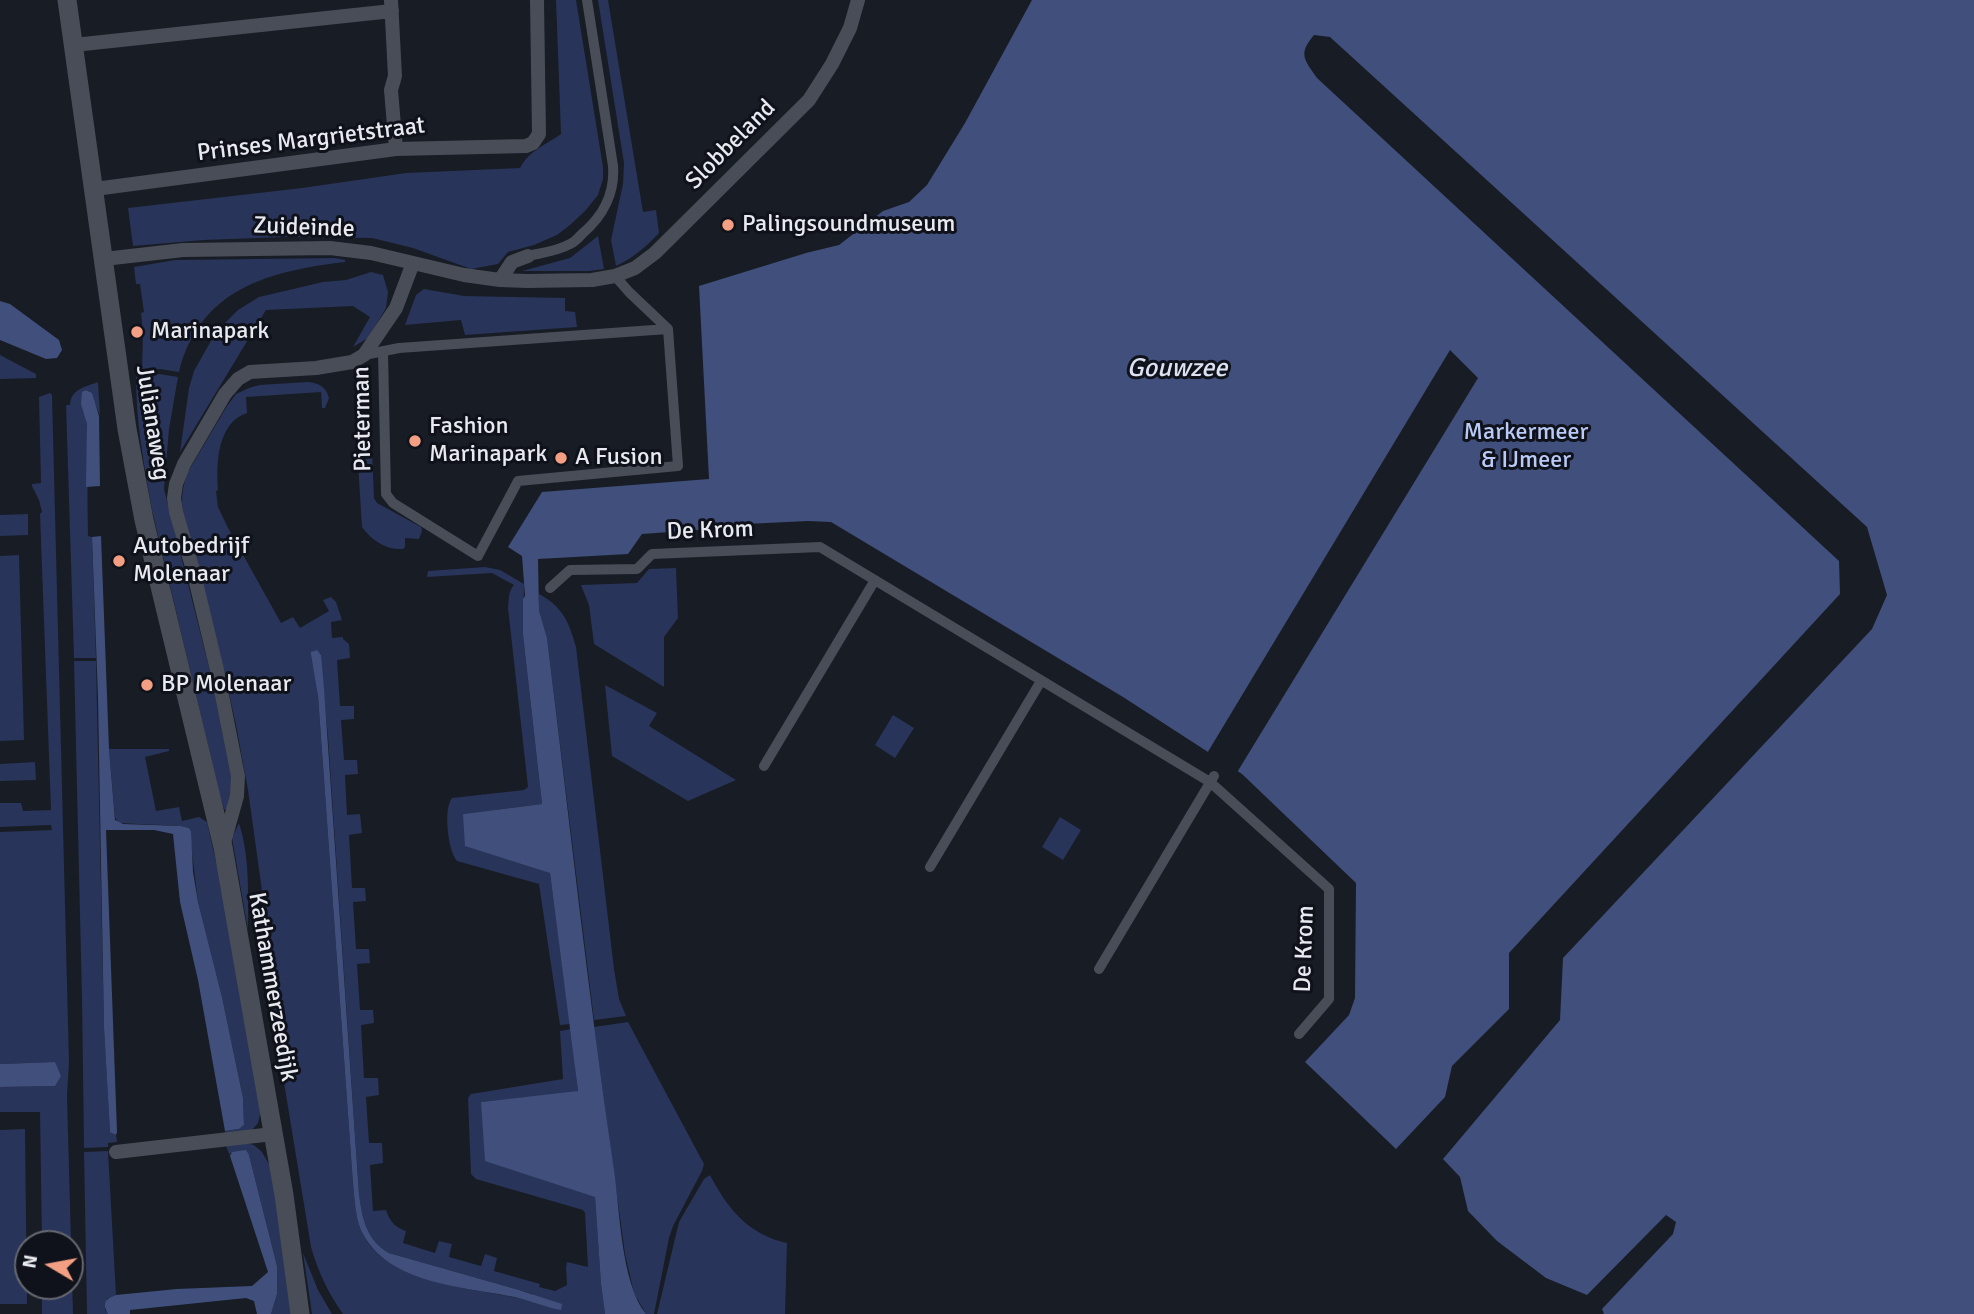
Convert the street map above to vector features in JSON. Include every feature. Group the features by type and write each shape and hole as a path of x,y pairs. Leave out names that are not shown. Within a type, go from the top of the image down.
{"main road":[{"name":"Julianaweg","path":"66,0 136,480 223,847"},
{"name":"Kathammerzeedijk","path":"223,847 273,1134 300,1314"}],"street":[{"name":"Prinses Margrietstraat","path":"95,189 397,149 526,146 533,143 539,134 540,126 537,0"},
{"path":"500,280 512,262 571,244 600,215 612,189 613,166 587,0"},
{"name":"Slobbeland","path":"592,280 615,276 635,268 655,253 809,100 832,64 850,28 858,0"},
{"path":"74,44 392,5 395,76 391,90 397,149"},
{"name":"Zuideinde","path":"104,258 183,250 330,248 371,253 454,273 500,280 592,280"},
{"path":"223,847 237,796 238,776 217,670 176,512 176,484 184,464 225,394 238,379 250,372 316,368 352,362 364,355 396,308 413,263"},
{"path":"615,276 668,329"},
{"name":"Pieterman","path":"364,355 399,348 668,329 678,466 519,481 478,556 393,503 386,494 383,352"},
{"name":"De Krom","path":"550,588 570,570 637,569 652,554 820,547 1041,681 1212,779 1329,889 1328,999 1299,1034"},
{"path":"764,766 875,580"},
{"path":"930,867 1041,681"},
{"path":"1099,969 1212,779"},
{"path":"116,1152 273,1134"}],"shaded area":[{"path":"556,0 576,0 603,167 603,179 598,195 586,210 557,235 508,252 498,264 471,269 413,248 372,238 285,237 133,246 128,208 406,173 520,168 533,152 561,134"},
{"path":"598,0 608,0 643,212 656,210 659,233 639,252 616,266 611,240 623,184 624,163"},
{"path":"598,236 604,269 522,271 570,258"},
{"path":"335,258 345,262 290,271 242,289 221,303 203,321 189,344 179,372 160,369 142,371 141,313 144,312 140,284 136,284 134,267 175,260"},
{"path":"371,272 383,275 388,292 386,308 368,338 353,347 370,317 353,306 266,310 180,452 194,371 216,332 238,310 259,297 323,282 346,280"},
{"path":"424,289 464,296 565,298 565,311 575,312 577,327 465,335 461,320 405,325 416,295"},
{"path":"0,355 36,374 36,378 0,379"},
{"path":"159,374 178,377 169,429 164,489 213,683 233,783 228,808 225,810 152,510 143,460 136,377"},
{"path":"98,382 100,415 89,391 85,390 83,402 87,420 88,536 92,537 96,658 74,658 66,405 70,405 73,395 80,389"},
{"path":"308,382 324,388 329,398 325,408 322,408 321,392 246,397 247,413 237,418 230,426 220,446 216,491 218,507 227,526 281,623 293,617 300,628 329,611 323,600 331,597 336,602 342,620 331,622 332,638 343,637 349,644 350,658 337,660 340,706 354,706 354,719 341,720 344,760 357,760 358,774 345,775 347,815 360,814 362,833 349,835 352,888 365,888 366,901 353,902 356,949 369,949 370,963 357,964 360,1010 373,1010 374,1023 361,1025 364,1078 378,1078 379,1095 366,1097 369,1143 382,1143 383,1163 370,1165 373,1211 386,1210 393,1224 406,1231 403,1243 435,1253 439,1241 452,1244 449,1257 481,1266 485,1254 497,1258 494,1271 540,1284 539,1287 555,1291 567,1285 567,1262 588,1267 583,1210 476,1179 471,1174 468,1098 471,1094 563,1079 560,1031 571,1029 578,1092 481,1102 595,1197 605,1314 343,1314 317,1265 311,1247 276,1034 261,921 264,920 263,898 248,790 226,680 182,510 183,487 189,470 227,406 236,394 259,385","holes":["320,652 359,1194 366,1227 375,1242 389,1253 533,1294 528,1300 460,1287 412,1273 391,1263 374,1249 362,1232 353,1184 317,683"]},
{"path":"50,393 52,395 71,1230 42,1230 40,1112 0,1112 0,1087 55,1086 55,1062 0,1064 0,832 52,830 51,825 0,827 0,803 21,803 23,811 51,810 42,512 32,486 41,483 39,397"},
{"path":"362,424 371,429 374,498 377,503 421,527 419,539 405,538 403,549 380,544 362,527 356,432"},
{"path":"28,514 28,535 0,536 0,515"},
{"path":"19,555 24,740 0,741 0,556"},
{"path":"485,567 500,570 524,584 523,635 542,804 463,814 550,873 570,1024 560,1025 539,884 457,861 449,840 447,820 452,798 524,790 528,787 508,608 514,585 492,573 427,577 428,571"},
{"path":"676,568 678,618 664,637 664,687 594,644 589,605 581,585 637,583 649,569"},
{"path":"539,594 554,604 564,616 576,647 614,969 619,999 626,1016 594,1020 547,638 539,610"},
{"path":"74,661 96,661 104,1028 110,1131 116,1135 117,1142 108,1143 108,1147 84,1148"},
{"path":"605,685 657,713 649,726 736,780 688,801 612,756"},
{"path":"893,715 914,728 895,758 875,745"},
{"path":"109,749 169,749 145,757 156,811 179,807 182,821 199,817 207,822 225,902 261,1110 258,1123 252,1130 226,1134 225,1131 239,1129 244,1125 243,1098 222,997 198,902 189,828 118,823 115,817"},
{"path":"35,762 36,780 0,781 0,764"},
{"path":"1060,817 1081,830 1063,860 1042,847"},
{"path":"239,823 247,863 248,930 232,838"},
{"path":"628,1022 704,1164 669,1238 654,1314 646,1314 634,1293 625,1254 594,1027"},
{"path":"25,1129 26,1230 14,1230 14,1300 27,1300 27,1304 0,1304 0,1130"},
{"path":"247,1143 262,1152 270,1166 291,1314 271,1314 277,1294 277,1266 249,1155 230,1153 230,1156 226,1146"},
{"path":"108,1151 116,1295 107,1299 105,1310 108,1314 87,1314 84,1152"},
{"path":"710,1175 732,1209 750,1227 787,1243 785,1314 657,1314 679,1222 704,1179"},
{"path":"303,1253 318,1290 332,1314 312,1314"},
{"path":"42,1300 73,1300 73,1314 42,1314"}],"water":[{"name":"Gouwzee","path":"1032,0 1974,0 1974,1314 1604,1314 1602,1309 1673,1234 1676,1222 1666,1215 1587,1295 1546,1278 1497,1241 1468,1211 1460,1177 1443,1159 1560,1020 1563,958 1872,629 1887,595 1867,527 1330,37 1314,35 1304,52 1317,78 1839,561 1840,594 1509,953 1509,1009 1452,1066 1445,1097 1396,1149 1305,1062 1349,1015 1355,998 1356,883 1242,774 1123,697 831,522 724,525 711,529 642,534 628,554 538,559 539,610 547,638 623,1245 631,1284 646,1314 605,1314 595,1197 485,1161 481,1102 578,1091 550,873 465,846 463,814 542,804 523,635 525,596 522,556 508,547 542,492 709,479 699,286 839,245 883,211 909,202 927,185 965,123"},
{"path":"0,301 10,304 59,340 62,350 57,358 46,359 0,340"},
{"path":"86,390 92,393 99,416 100,486 86,487 87,424 81,404 82,392"},
{"path":"101,536 109,749 115,820 123,824 181,826 189,828 191,832 198,902 222,997 243,1098 244,1125 239,1129 225,1131 198,980 180,902 173,834 154,830 106,830 117,1132 116,1135 110,1132 104,1028 92,537"},
{"path":"317,650 321,655 324,688 359,1194 366,1227 375,1242 389,1253 562,1304 561,1310 409,1273 376,1252 361,1230 353,1184 318,696 311,654"},
{"path":"55,1062 61,1076 55,1086 0,1087 0,1064"},
{"path":"246,1150 277,1266 277,1294 271,1314 257,1314 254,1301 246,1298 130,1310 130,1314 108,1314 106,1302 116,1295 252,1286 268,1272 230,1156 232,1152"}],"pier":[{"path":"1450,350 1478,378 1236,774 1206,755"}],"place":[{"name":"Palingsoundmuseum","path":"728,225"},
{"name":"Marinapark","path":"137,332"},
{"name":"Fashion Marinapark","path":"415,441"},
{"name":"A Fusion","path":"561,458"},
{"name":"Autobedrijf Molenaar","path":"119,561"},
{"name":"BP Molenaar","path":"147,685"}],"park label":[{"name":"Markermeer & IJmeer","path":"1526,447"}]}
